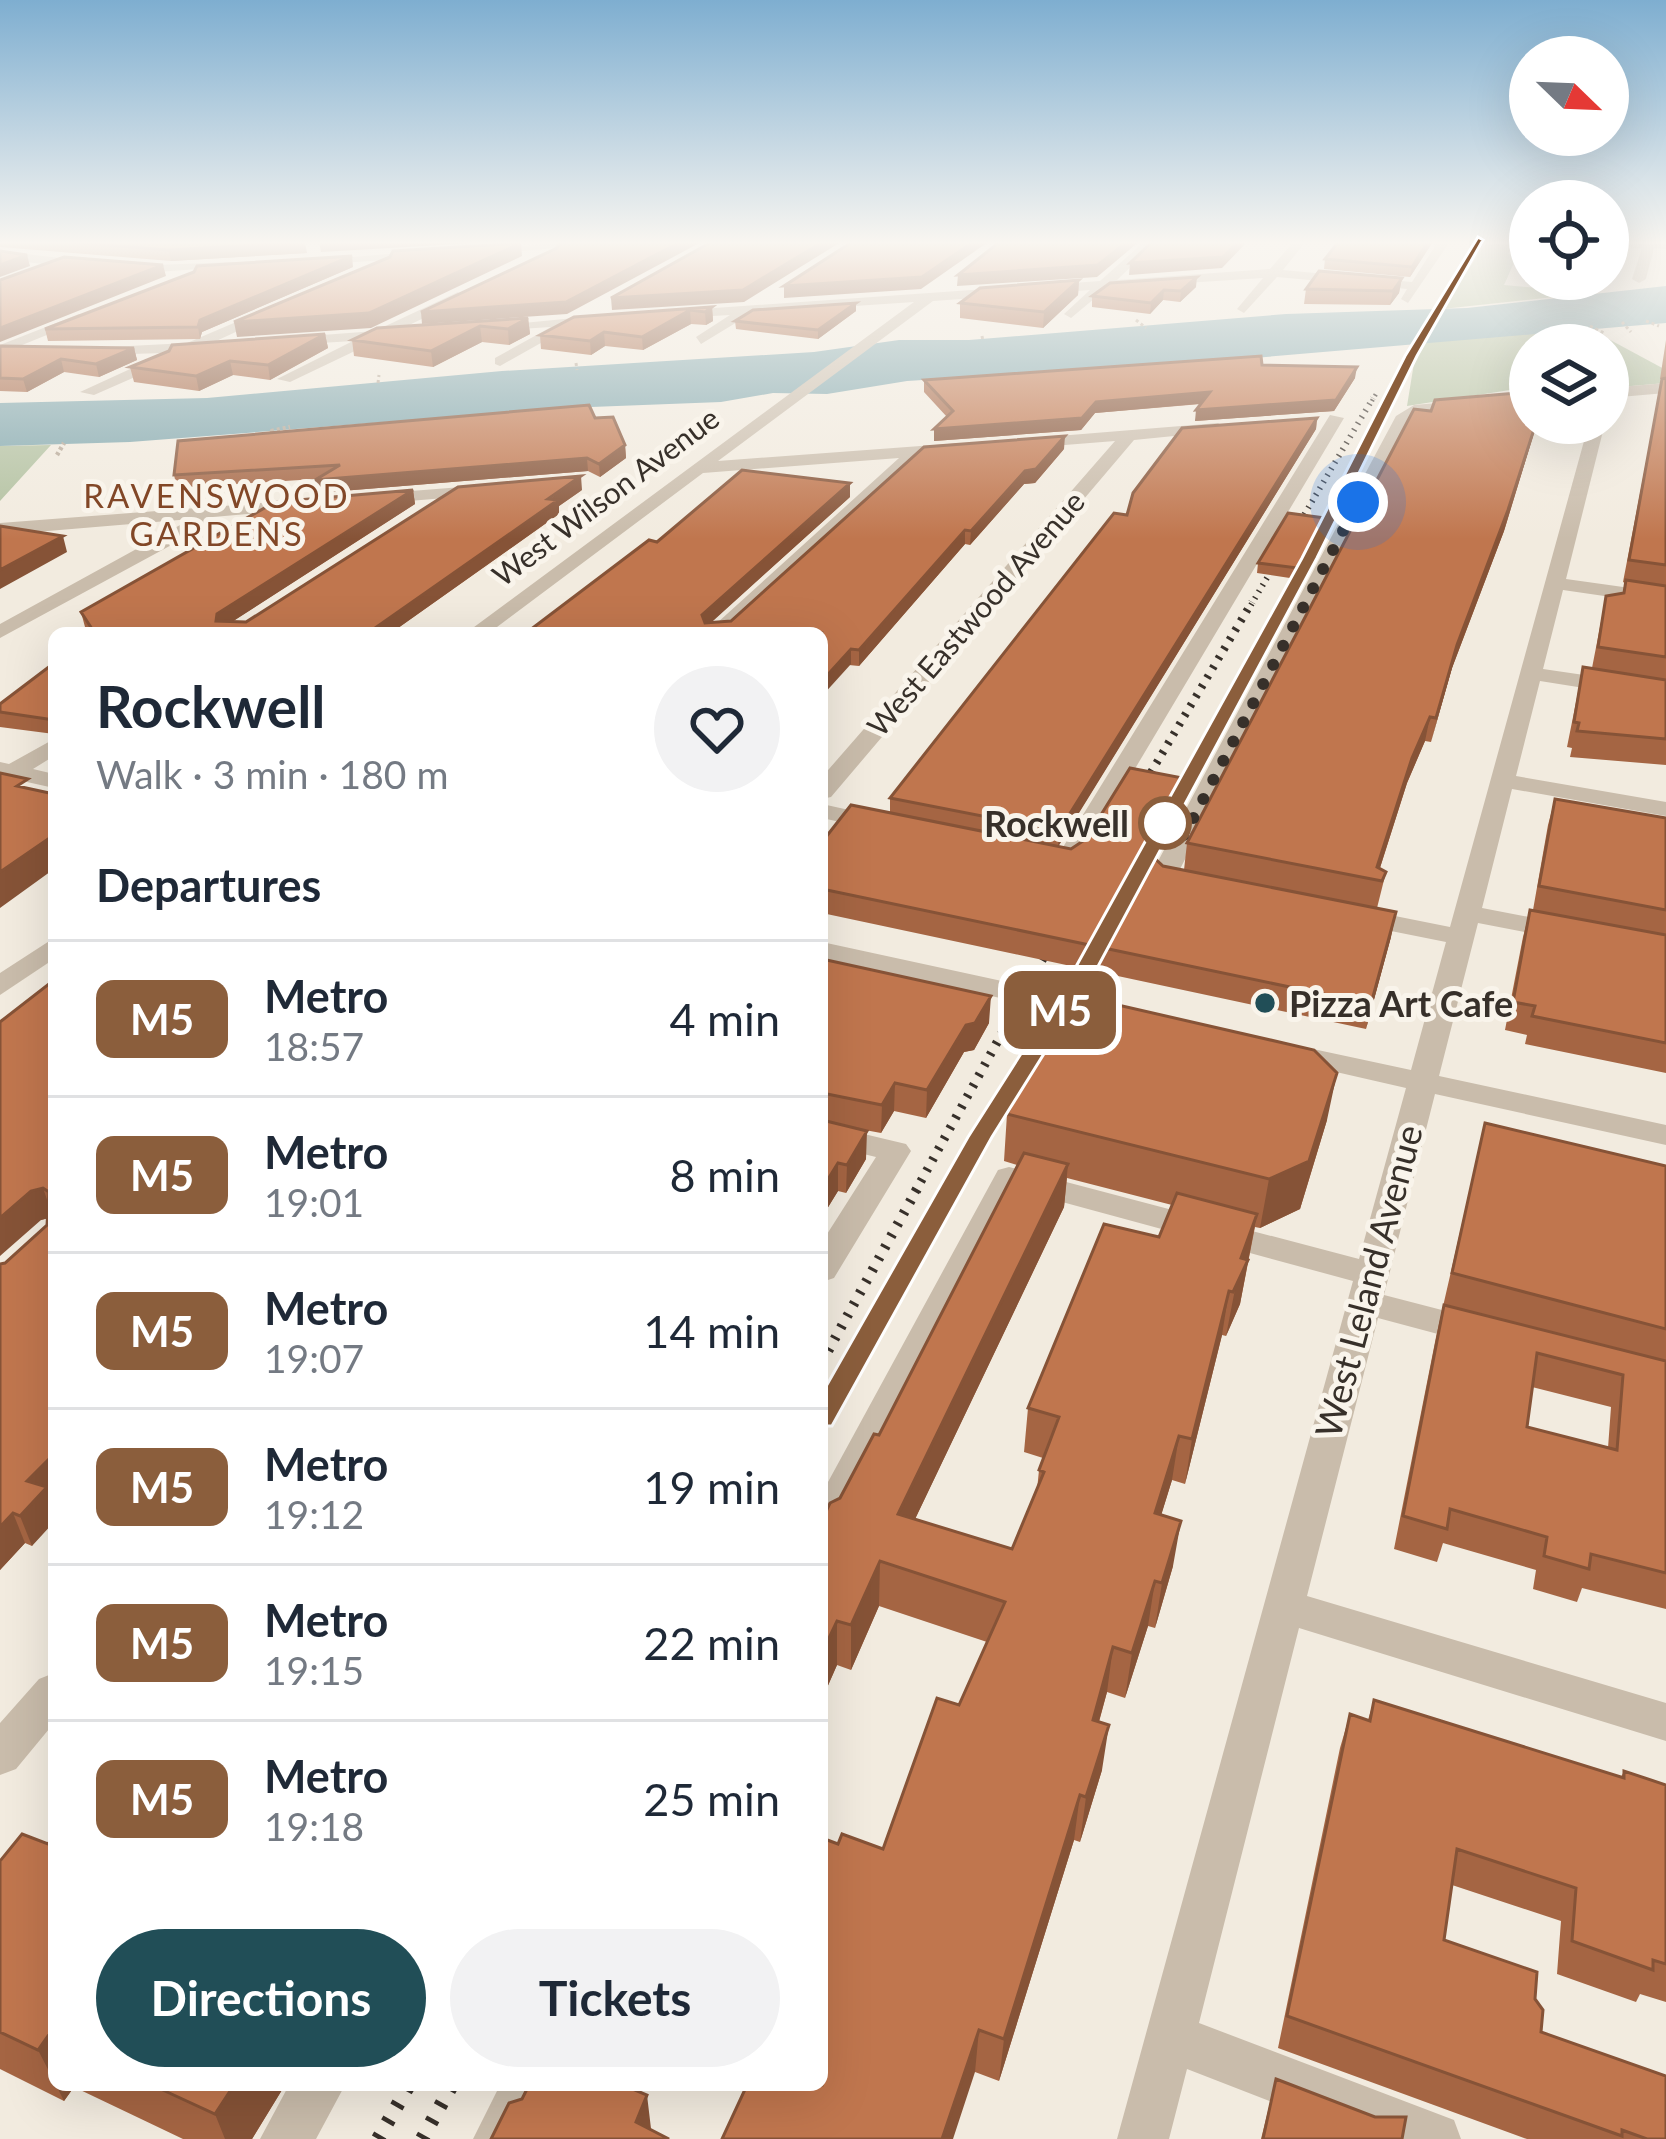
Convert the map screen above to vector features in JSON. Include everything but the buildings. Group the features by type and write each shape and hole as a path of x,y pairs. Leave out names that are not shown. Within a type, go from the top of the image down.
{"street":[{"path":"26,340 0,350 41,351"},
{"path":"88,392 208,340"},
{"path":"268,342 302,340"},
{"path":"285,379 368,340"},
{"path":"500,361 539,340"},
{"name":"West Wilson Avenue","path":"484,627 870,340"},
{"path":"83,351 246,344"},
{"path":"1629,391 1666,388"},
{"path":"1206,886 1162,878 1402,419 1414,410 1509,402"},
{"path":"1021,851 1067,861 1325,419"},
{"path":"1011,444 1244,426"},
{"name":"West Eastwood Avenue","path":"828,785 1129,435"},
{"name":"West Leland Avenue","path":"1143,2139 1591,444"},
{"path":"698,468 987,446"},
{"path":"723,627 917,451"},
{"path":"360,500 499,488"},
{"path":"415,518 454,493"},
{"path":"0,530 313,504"},
{"path":"0,632 218,512"},
{"path":"1552,583 1666,599"},
{"path":"1529,673 1666,694"},
{"path":"3,770 48,749"},
{"path":"3,770 48,780"},
{"path":"1500,780 1666,809"},
{"path":"828,813 904,828"},
{"path":"1339,913 1585,936"},
{"path":"0,986 48,950"},
{"path":"828,951 1126,1017"},
{"path":"1266,1047 1666,1135"},
{"path":"828,1135 895,1151 828,1260"},
{"path":"828,1519 1009,1177 1367,1288 1505,1338"},
{"path":"1283,1606 1666,1722"},
{"path":"0,1755 48,1699"},
{"path":"1170,2037 1435,2139"},
{"path":"286,2139 315,2091"},
{"path":"499,2139 525,2091"}],"path":[{"path":"378,383 379,375"},
{"path":"272,438 272,431 290,427"},
{"path":"57,455 64,443"}],"green space":[{"path":"1427,340 1509,340 1509,390 1407,406 1414,363"},
{"path":"1629,350 1666,370 1666,383 1629,386"},
{"path":"51,445 0,501 0,446"}],"water":[{"path":"899,340 1468,340 907,381 827,394 773,393 721,402 565,408 130,442 0,446 0,403 207,398 502,371 814,352"}],"railway":[{"path":"1388,401 1422,340"},
{"path":"1372,401 1376,394"},
{"path":"1251,605 1373,398"},
{"path":"1283,605 1390,398"},
{"path":"1134,801 1252,602"},
{"path":"1172,810 1285,602"},
{"path":"915,1192 1058,931"},
{"path":"949,1192 1100,942"},
{"path":"828,1351 917,1189"},
{"path":"828,1407 951,1189"},
{"path":"378,2139 406,2091"},
{"path":"422,2139 449,2091"}],"metro line":[{"name":"M5","path":"828,1407 980,1137 1084,972 1310,558 1420,340"}],"place":[{"name":"Rockwell","path":"1165,823"},
{"name":"Pizza Art Cafe","path":"1265,1003"}],"district":[{"name":"RAVENSWOOD GARDENS","path":"217,514"}],"route":[{"path":"1165,823 1184,836 1358,502"}]}
